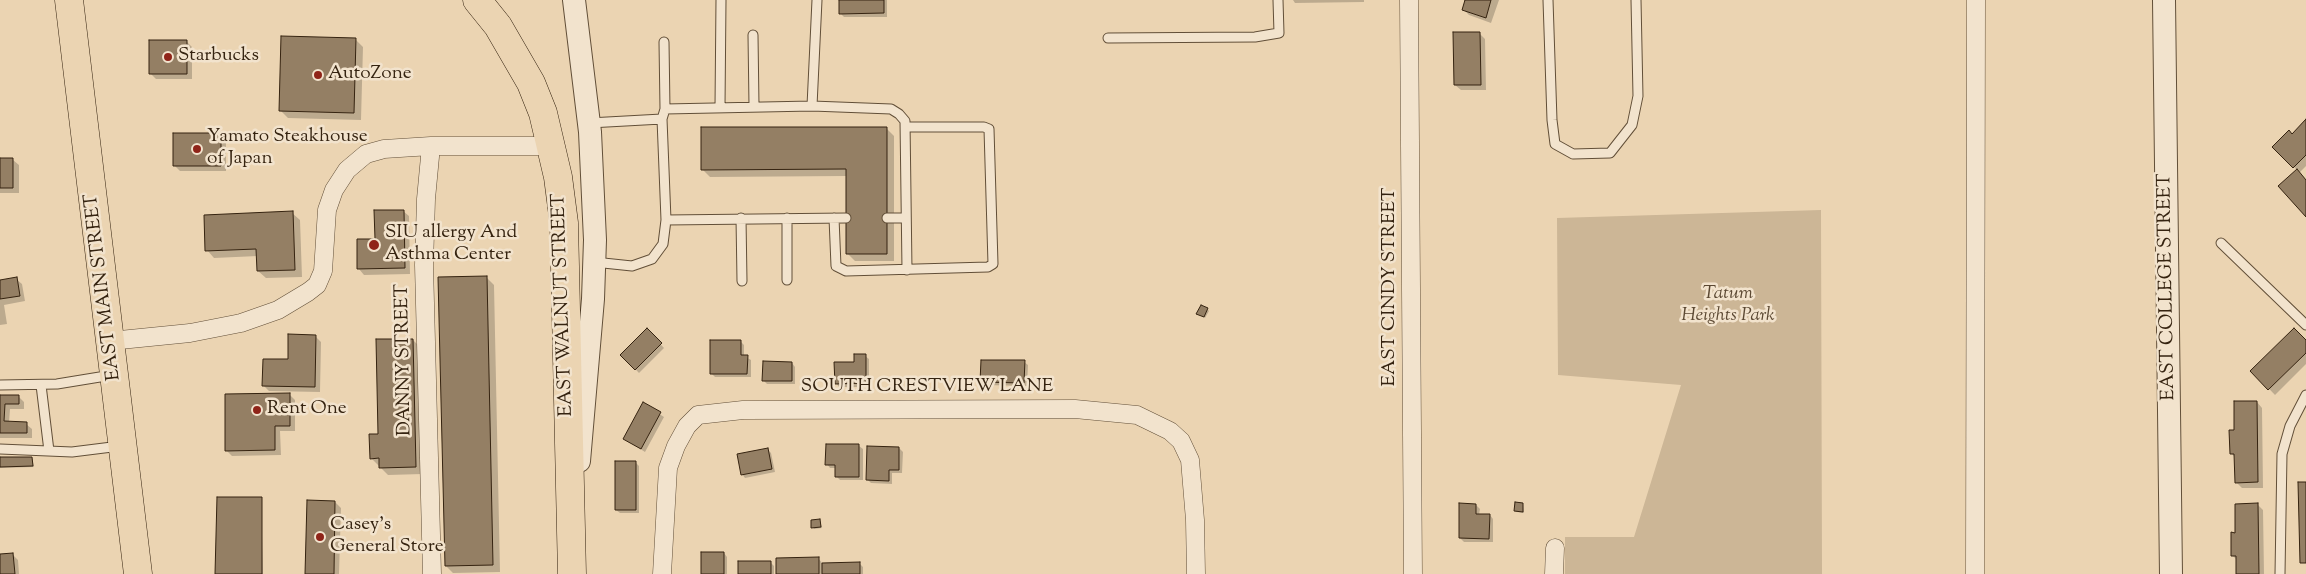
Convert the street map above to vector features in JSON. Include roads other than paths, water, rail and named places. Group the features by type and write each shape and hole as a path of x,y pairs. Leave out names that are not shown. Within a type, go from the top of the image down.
{"highway":[{"name":"EAST MAIN STREET","path":"69,0 138,574"},
{"name":"EAST WALNUT STREET","path":"477,0 498,26 531,83 544,113 553,146 564,224 572,574"}],"street":[{"name":"EAST WALNUT STREET","path":"571,541 583,427 595,240 589,123 574,0"},
{"name":"EAST CINDY STREET","path":"1409,0 1413,574"},
{"path":"1975,574 1976,0"},
{"name":"EAST COLLEGE STREET","path":"2164,0 2171,574"},
{"name":"DANNY STREET","path":"431,146 426,199 424,265 432,574"},
{"path":"110,341 190,334 241,323 278,310 308,292 316,285 323,271 327,210 334,190 347,170 366,154 384,148 553,146"},
{"name":"SOUTH CRESTVIEW LANE","path":"662,574 668,468 687,426 698,415 743,410 1075,409 1137,414 1170,430 1181,441 1190,460 1196,520 1196,574"},
{"path":"1554,574 1555,548"}],"lane":[{"path":"720,107 721,0"},
{"path":"812,106 817,0"},
{"path":"1108,38 1255,37 1278,33 1278,0"},
{"path":"1548,0 1552,120 1555,144 1573,154 1610,153 1632,125 1638,96 1636,0"},
{"path":"753,35 754,106"},
{"path":"594,262 632,266 652,259 663,244 666,220 662,119 665,110 664,42"},
{"path":"665,110 754,106 812,106 891,109 899,114 905,120 906,127 907,270"},
{"path":"589,123 662,119"},
{"path":"834,218 836,266 846,271 988,267 993,264 989,129 984,127 906,127"},
{"path":"741,218 742,281"},
{"path":"787,218 787,280"},
{"path":"666,220 846,218"},
{"path":"887,218 906,218"},
{"path":"2220,243 2306,325"},
{"path":"0,384 41,384 114,375"},
{"path":"41,384 49,451"},
{"path":"2280,574 2282,454 2290,426 2306,395"},
{"path":"0,449 72,452 123,445"}],"place":[{"name":"Starbucks","path":"168,57"},
{"name":"AutoZone","path":"318,75"},
{"name":"Yamato Steakhouse of Japan","path":"197,149"},
{"name":"SIU allergy And Asthma Center","path":"374,245"},
{"name":"Rent One","path":"257,410"},
{"name":"Casey's General Store","path":"320,537"}],"park label":[{"name":"Tatum Heights Park","path":"1728,306"}]}
